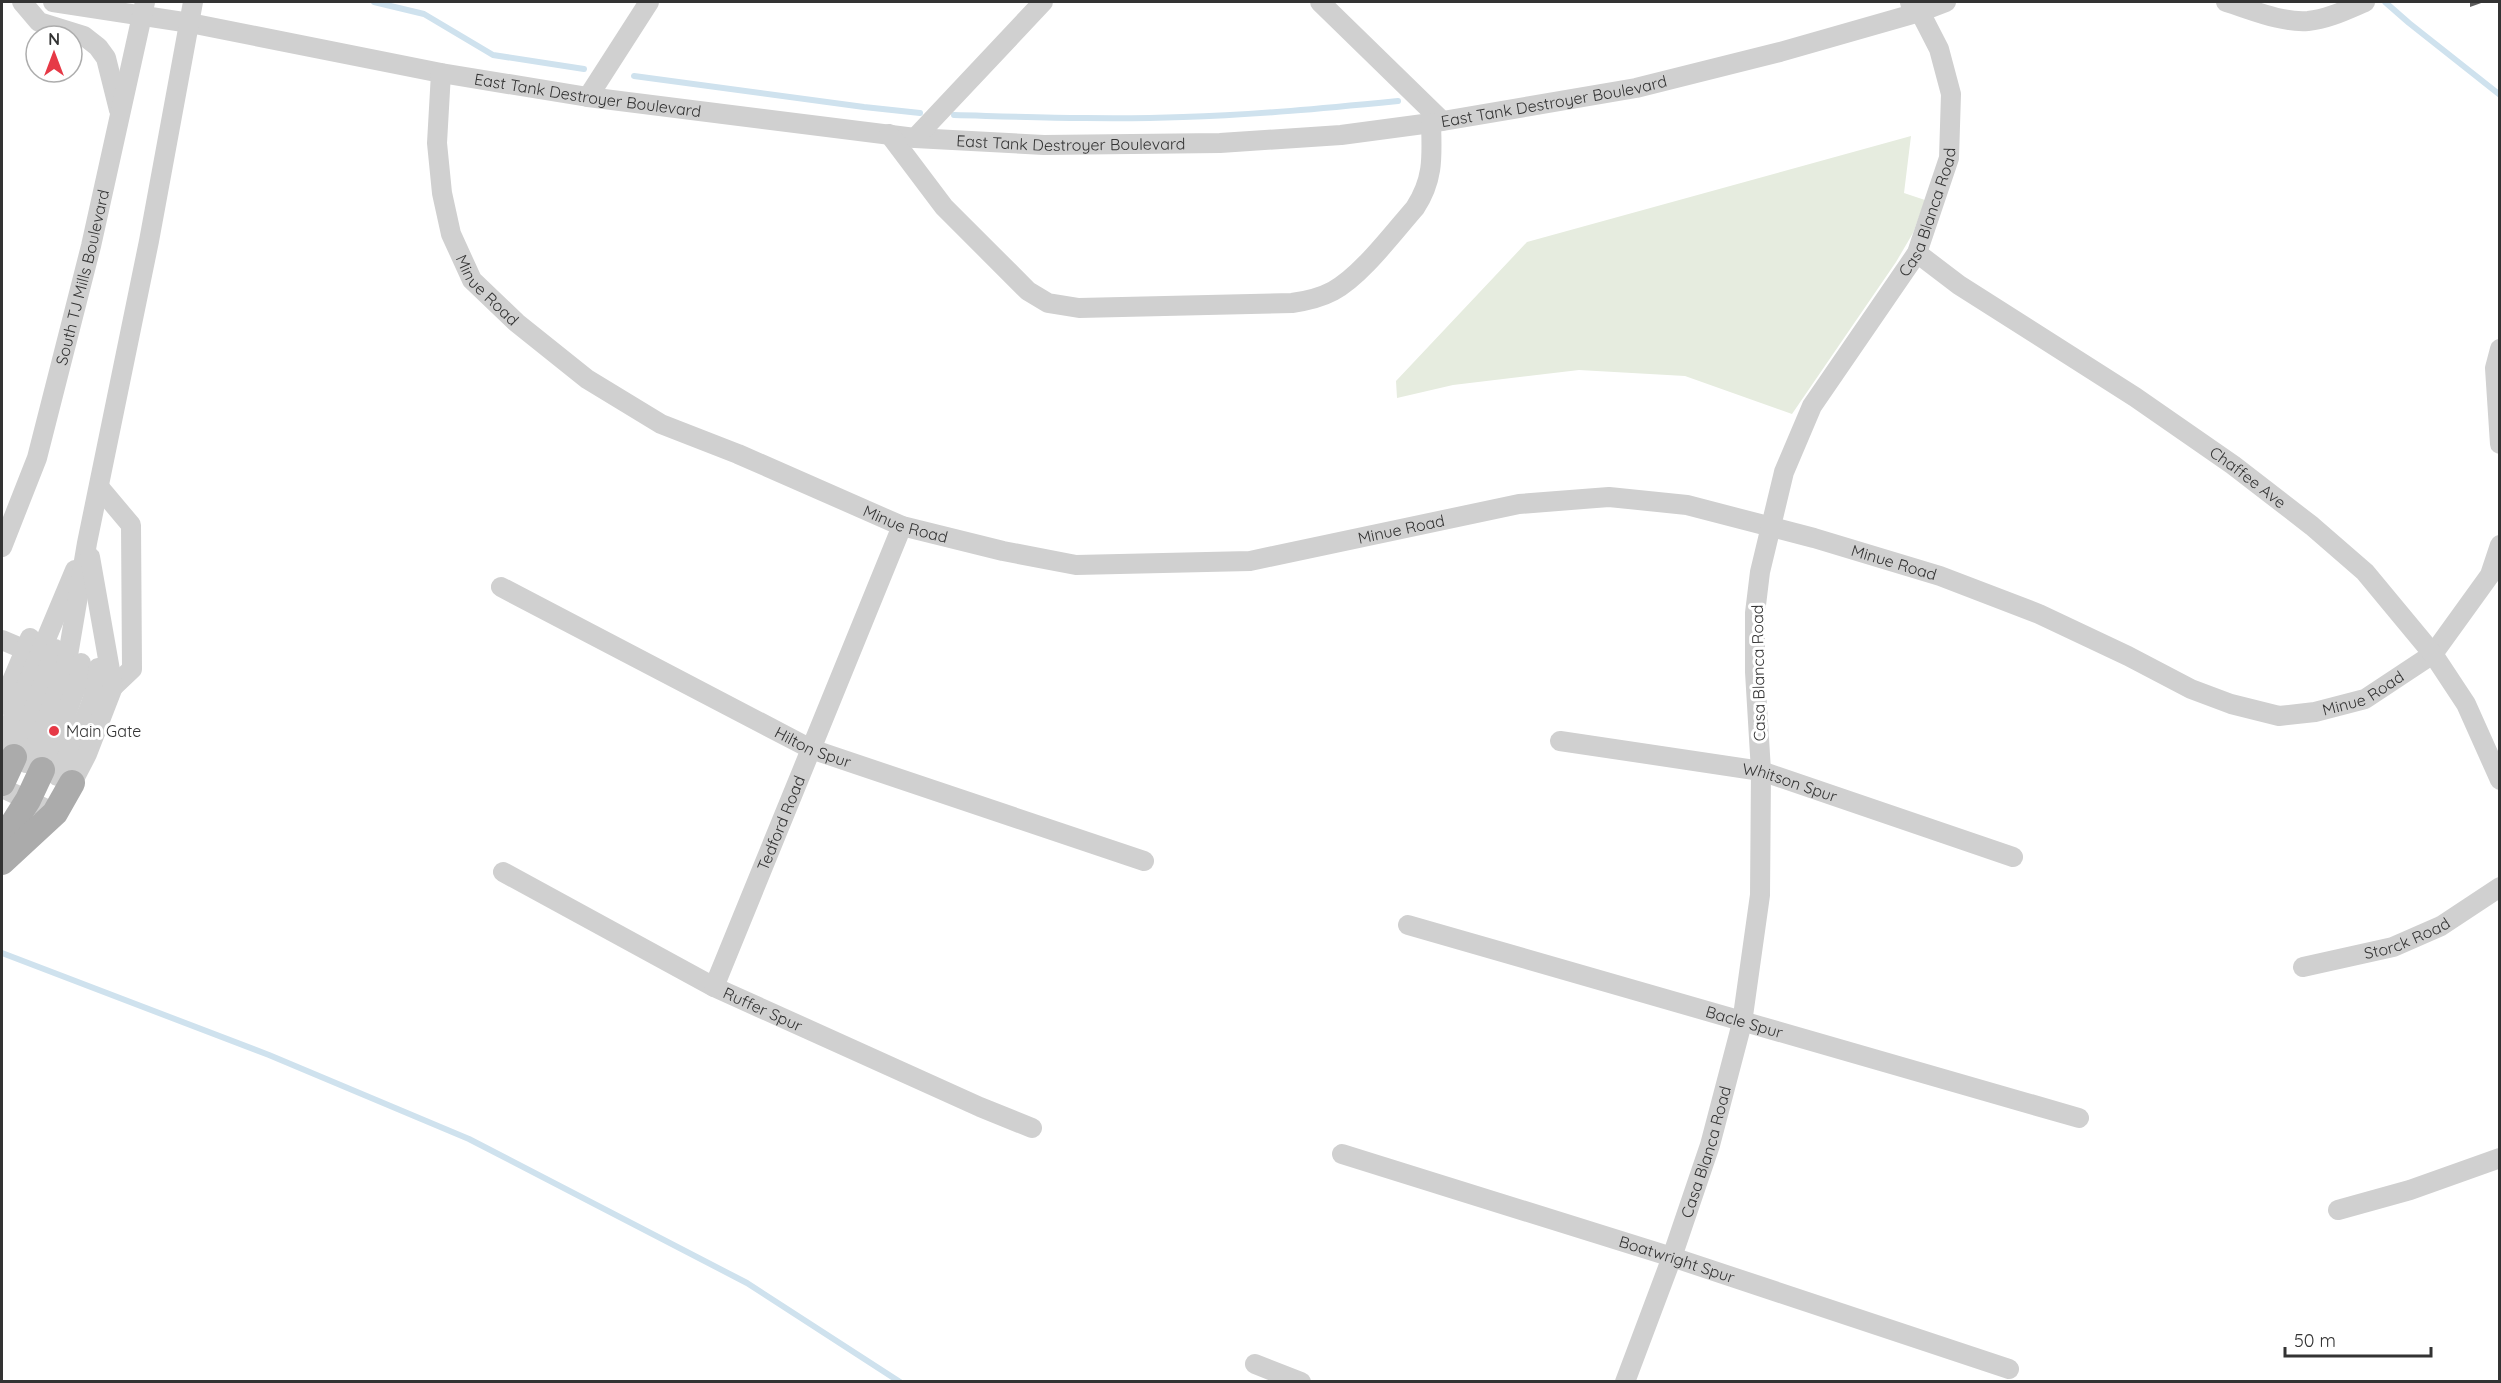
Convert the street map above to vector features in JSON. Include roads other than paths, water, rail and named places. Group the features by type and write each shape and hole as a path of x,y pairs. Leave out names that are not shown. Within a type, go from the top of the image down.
{"main road":[{"path":"2,862 35,766"},
{"path":"2,854 35,766"},
{"path":"2,820 24,797"},
{"path":"2,841 24,797"}],"street":[{"path":"22,2 39,22 84,36 98,47 106,58 121,115"},
{"name":"East Tank Destroyer Boulevard","path":"53,2 144,9 190,23 441,73 588,96 915,138 1044,145 1220,143 1341,135 1437,122 1636,88 1780,52 1914,7 1946,2"},
{"path":"35,766 67,668 87,543 149,241 193,2"},
{"path":"915,138 1043,2"},
{"path":"889,134 944,207 1029,291 1048,303 1079,308 1292,303 1310,300 1333,291 1353,276 1415,208 1423,196 1432,169 1437,122 1320,2"},
{"path":"2226,2 2278,17 2305,21 2330,17 2365,2"},
{"path":"588,96 644,5"},
{"name":"Casa Blanca Road","path":"1625,1382 1672,1257 1710,1145 1742,1023 1760,895 1761,771 1755,672 1755,613 1760,572 1784,472 1812,406 1917,253 1949,158 1951,94 1939,49 1914,7"},
{"name":"South TJ Mills Boulevard","path":"2,547 37,458 92,246 144,9"},
{"name":"Minue Road","path":"441,73 437,143 442,193 451,234 472,279 517,323 587,379 661,424 738,454 903,526 1003,551 1076,565 1250,561 1519,504 1609,497 1687,505 1940,576 2040,614 2128,656 2190,690 2231,704 2279,716 2315,712 2365,699 2433,654 2490,575 2499,545"},
{"name":"Chaffee Ave","path":"1917,253 1959,285 2135,397 2224,458 2312,526 2365,572 2433,654 2466,704 2499,780"},
{"path":"2499,349 2494,368 2499,444"},
{"path":"2,640 67,668 132,669 131,525 99,487"},
{"name":"Tedford Road","path":"714,987 903,526"},
{"path":"35,766 41,735 67,668 87,543"},
{"path":"35,766 87,754 67,668 87,543"},
{"name":"Hilton Spur","path":"501,587 811,749 1144,861"},
{"path":"2,705 67,668"},
{"name":"Whitson Spur","path":"1560,741 1761,771 2013,857"},
{"name":"Ruffer Spur","path":"503,872 714,987 980,1107 1032,1128"},
{"name":"Storck Road","path":"2303,967 2393,947 2440,927 2499,887"},
{"name":"Bacle Spur","path":"1408,925 1706,1010 1742,1023 2079,1118"},
{"name":"Boatwright Spur","path":"1342,1154 1672,1257 2009,1369"},
{"path":"2338,1210 2410,1190 2499,1158"},
{"path":"1255,1364 1302,1382"}],"waterway":[{"path":"374,2 424,14 493,55 584,69"},
{"path":"2385,2 2500,95"},
{"path":"634,76 920,113"},
{"path":"954,115 1154,118 1264,113 1398,101"},
{"path":"2,953 269,1055 469,1139 747,1283 900,1382"}],"place":[{"name":"Main Gate","path":"54,731"}]}
